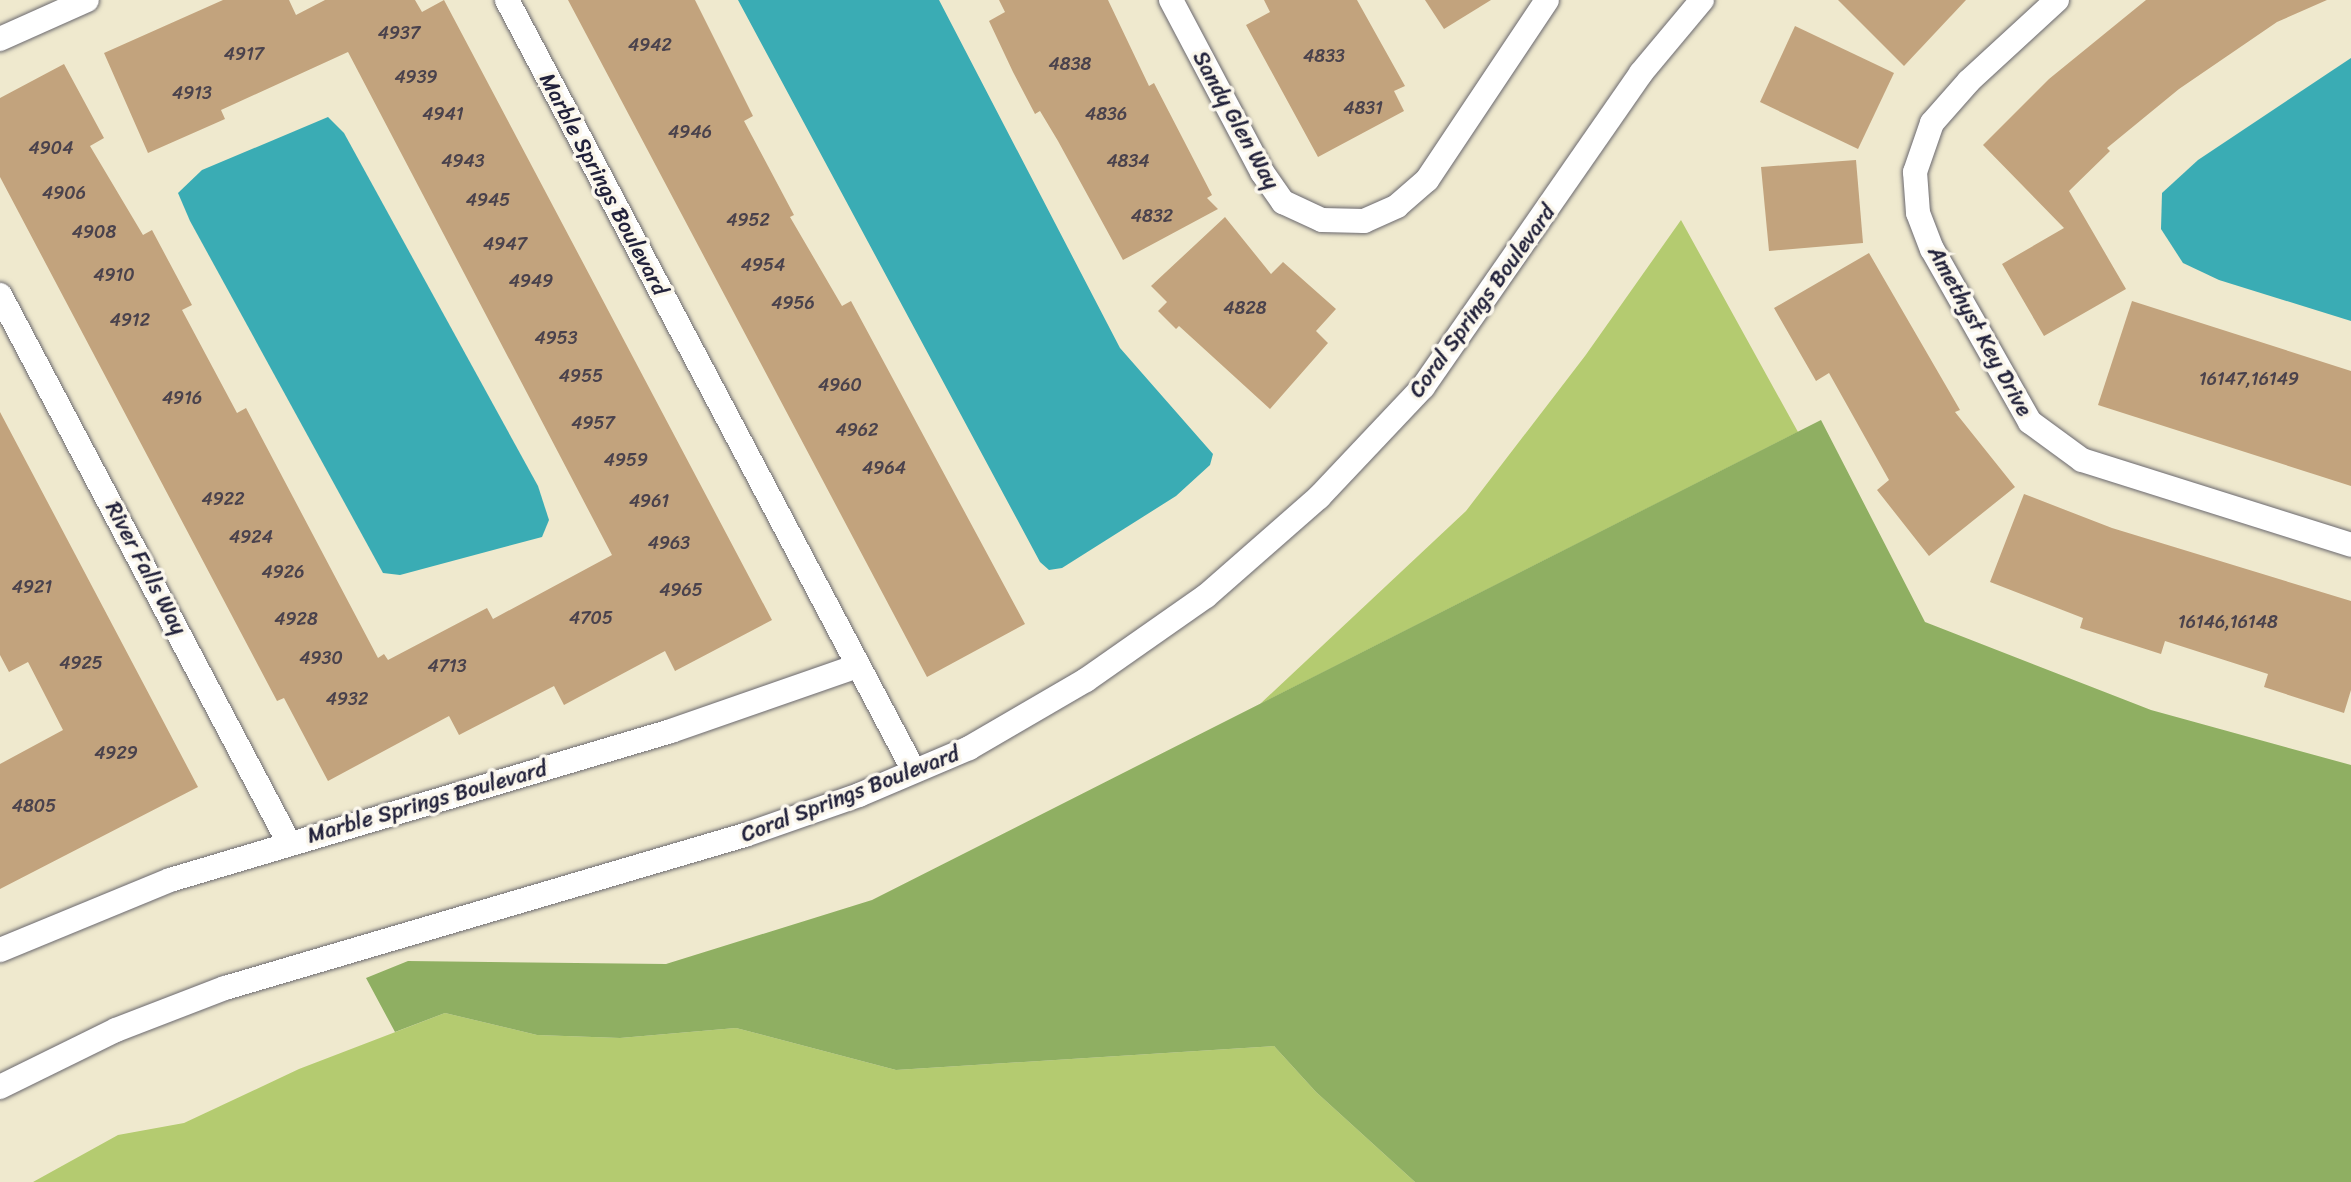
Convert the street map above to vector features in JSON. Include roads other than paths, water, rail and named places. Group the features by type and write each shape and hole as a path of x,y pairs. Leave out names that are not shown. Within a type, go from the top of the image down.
{"street":[{"path":"0,39 87,0"},
{"name":"Marble Springs Boulevard","path":"507,0 914,771"},
{"name":"Sandy Glen Way","path":"1171,0 1262,172 1283,202 1322,220 1364,221 1397,206 1427,180 1547,0"},
{"name":"Coral Springs Boulevard","path":"0,1087 116,1030 225,988 745,835 969,748 1086,680 1206,596 1319,497 1423,387 1641,73 1702,0"},
{"name":"Amethyst Key Drive","path":"2057,0 1969,81 1932,123 1915,172 1918,213 1932,249 2030,422 2082,460 2351,545"},
{"name":"River Falls Way","path":"0,295 289,843"},
{"name":"Marble Springs Boulevard","path":"0,950 170,880 671,731 858,666"}],"water":[{"path":"738,0 939,0 1120,348 1213,454 1210,465 1176,496 1062,568 1049,570 1040,562"},
{"path":"2351,58 2351,321 2219,280 2183,263 2161,229 2162,193 2198,160"},
{"path":"328,117 344,133 538,486 549,520 542,537 400,575 383,573 190,221 178,193 202,170"}]}
